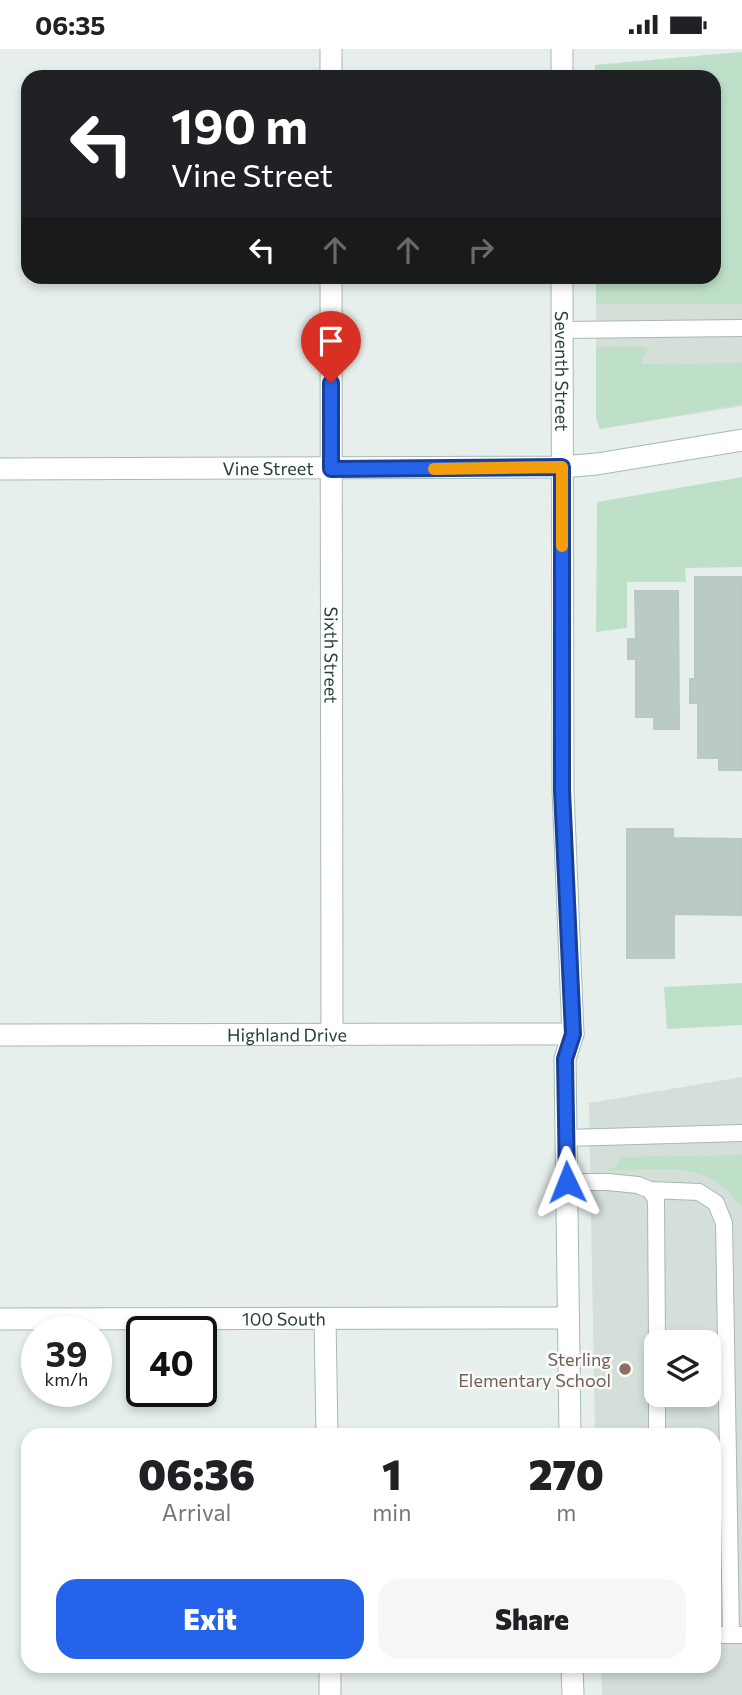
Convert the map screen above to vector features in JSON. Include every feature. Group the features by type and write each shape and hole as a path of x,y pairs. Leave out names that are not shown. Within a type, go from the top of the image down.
{"street":[{"path":"331,49 331,70"},
{"path":"562,49 562,70"},
{"name":"Sixth Street","path":"331,284 332,1035"},
{"name":"Seventh Street","path":"562,284 562,790 573,1034 565,1059 570,1428"},
{"name":"Vine Street","path":"0,470 562,467 597,464 742,440"},
{"name":"Highland Drive","path":"0,1035 573,1034"},
{"name":"100 South","path":"0,1319 568,1318"},
{"path":"325,1320 327,1428"},
{"path":"330,1673 330,1695"},
{"path":"572,1673 573,1695"}],"lane":[{"path":"562,330 742,328"},
{"path":"566,1138 742,1133"},
{"path":"567,1182 608,1181 638,1185 650,1190 699,1192 716,1203 724,1223 736,1635"},
{"path":"650,1190 656,1199 657,1330"},
{"path":"657,1407 657,1428"}],"shaded area":[{"path":"742,52 742,406 600,429 596,417 596,284 721,284 721,70 595,70 595,65"},
{"name":"Sterling Elementary School","path":"742,1077 742,1695 602,1695 601,1673 721,1673 721,1428 595,1428 589,1103"}],"green space":[{"path":"742,52 742,304 596,304 596,284 721,284 721,70 595,70 595,65"},
{"path":"596,347 648,347 641,364 742,363 742,404 600,429 596,417"},
{"path":"742,477 742,567 685,568 686,582 627,582 627,628 596,632 597,502"},
{"path":"742,983 742,1025 667,1029 664,987"},
{"path":"742,1155 742,1206 723,1186 697,1173 669,1169 610,1171 609,1168 616,1167 621,1157"}],"building":[{"path":"695,577 742,577 742,770 719,770 719,758 698,758 698,703 690,703 690,679 695,679"},
{"path":"635,591 678,591 679,729 654,729 654,717 636,717 636,659 628,659 628,639 636,639"},
{"path":"627,829 673,829 673,838 742,839 742,915 674,914 674,958 627,958"}],"slow traffic":[{"path":"434,469 562,467 562,546"}],"place":[{"name":"Sterling Elementary School","path":"625,1369"}],"route":[{"path":"331,383 331,469 562,467 562,790 573,1034 565,1059 567,1182"}]}
